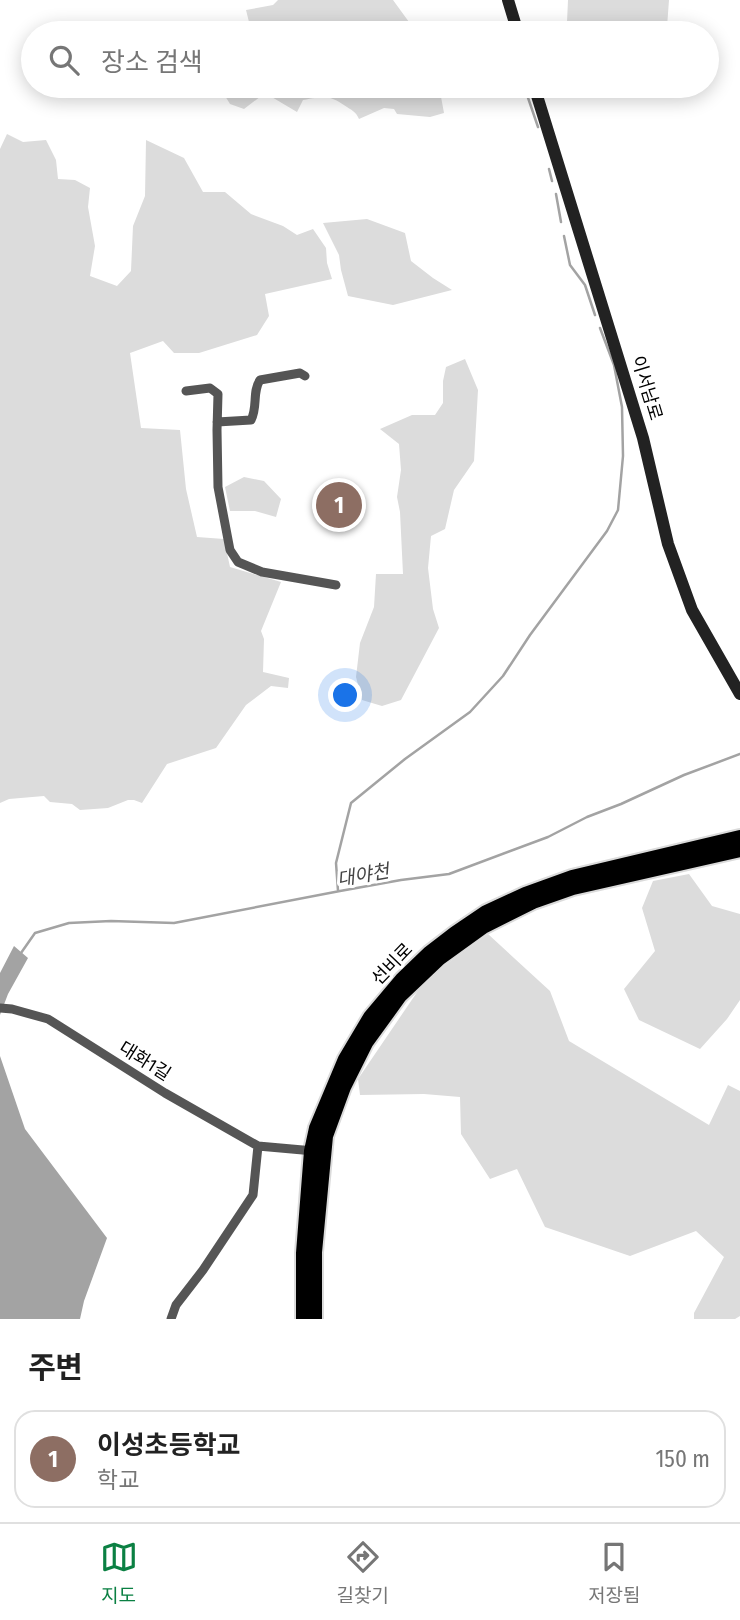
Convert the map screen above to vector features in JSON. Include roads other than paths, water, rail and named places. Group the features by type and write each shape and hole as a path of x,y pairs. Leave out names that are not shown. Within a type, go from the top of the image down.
{"main road":[{"path":"508,0 514,21"},
{"name":"이서남로","path":"538,98 643,438 668,544 692,610 740,694"},
{"name":"선비로","path":"315,1319 314,1252 318,1152 316,1129 345,1059 370,1017 402,979 455,933 486,912 525,894 572,877 740,837"},
{"name":"선비로","path":"303,1319 303,1253 318,1152 344,1087 366,1043 400,996 439,958 483,927 533,902 573,888 740,850"}],"street":[{"path":"217,422 251,420 255,413 256,386 260,380 300,373 305,376"},
{"path":"186,391 210,388 218,394 218,487 230,550 238,562 262,572 335,585"},
{"name":"대화1길","path":"0,1008 48,1018 165,1093 258,1146 318,1152"},
{"path":"171,1319 176,1305 253,1195 258,1146"}],"waterway":[{"path":"528,98 538,127"},
{"path":"549,169 552,181"},
{"path":"556,194 561,222"},
{"path":"564,236 570,265 585,285 595,315"},
{"path":"338,891 336,863 351,803 405,759 470,712 503,676 607,531 618,510 623,456 622,407 614,365 600,328"},
{"name":"대야천","path":"21,953 35,933 69,923 174,923 401,880 449,874 548,837 684,775 740,754"}],"place":[{"name":"이성초등학교","path":"339,505"}]}
